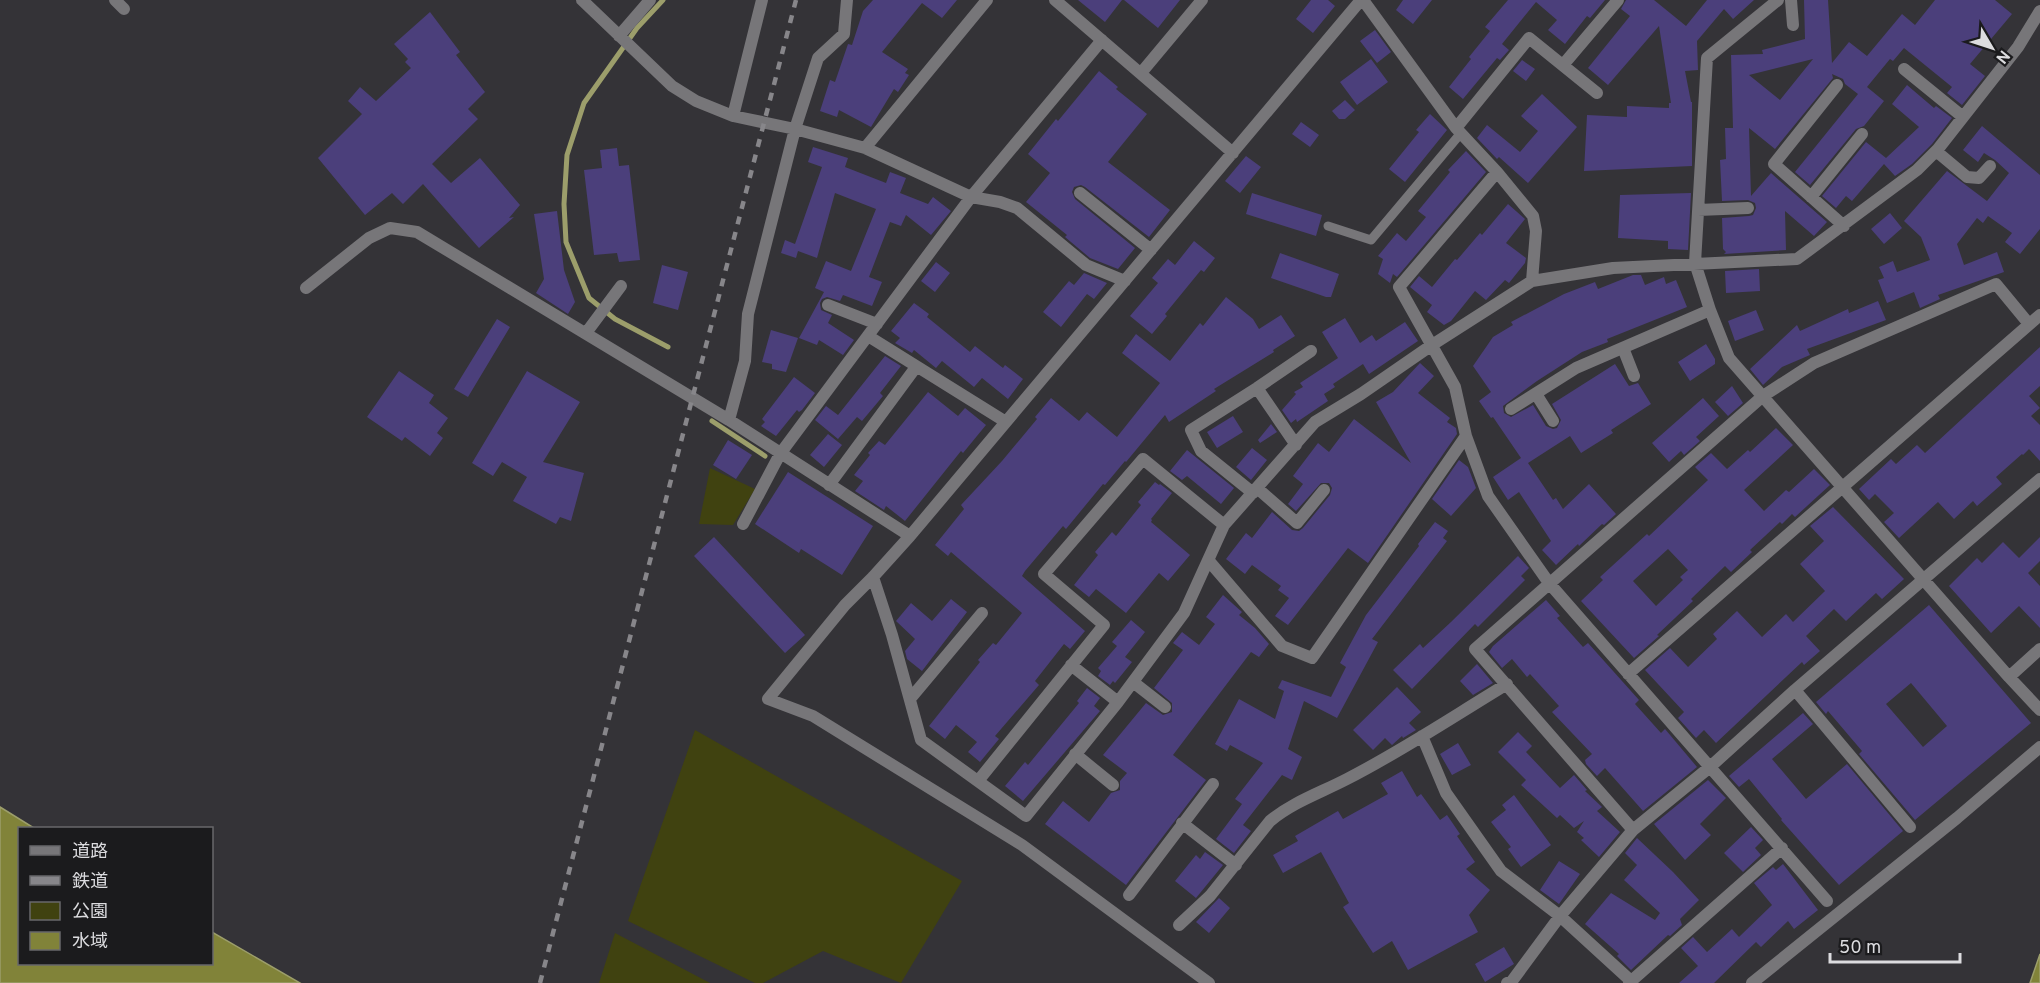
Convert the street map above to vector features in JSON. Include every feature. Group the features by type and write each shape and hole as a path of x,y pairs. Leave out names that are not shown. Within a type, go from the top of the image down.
{"street":[{"path":"582,0 672,86 696,101 734,116 866,148 972,197 1017,208 1086,265 1125,281"},
{"path":"619,36 650,0"},
{"path":"734,116 762,0"},
{"path":"729,420 745,361 748,314 795,129 818,58 844,34 847,0"},
{"path":"866,148 987,0"},
{"path":"1055,0 1233,153"},
{"path":"1141,73 1202,0"},
{"path":"1209,983 1022,845 813,716 768,699 844,605 873,577 909,536 1362,0 1458,130 1533,216 1536,231 1532,281"},
{"path":"1563,65 1618,0"},
{"path":"1778,0 1707,58 1695,263 1710,310 1729,358 2008,677 2040,710"},
{"path":"1791,0 1793,25"},
{"path":"873,577 892,635 921,740 1026,816 1118,702 1184,613 1224,525 1315,422 1532,281 1613,268 1797,259 1917,170 1936,151 2018,47 2040,11"},
{"path":"1458,130 1529,38 1597,93"},
{"path":"743,524 780,454 972,197 1102,40"},
{"path":"1904,69 1963,117"},
{"path":"1837,86 1774,164 1844,225"},
{"path":"1811,197 1862,134"},
{"path":"1936,151 1967,177 1979,178 1990,166"},
{"path":"1497,172 1399,287 1455,387 1466,436 1488,496 1549,583 1827,901"},
{"path":"1080,193 1151,250"},
{"path":"1698,210 1748,208"},
{"path":"306,288 369,238 390,228 417,232 729,420 909,536"},
{"path":"1633,830 1475,649 1763,396 1814,363 1996,284 2029,324"},
{"path":"586,333 621,286"},
{"path":"828,305 877,324"},
{"path":"1511,409 1576,368 1710,310"},
{"path":"1629,674 2040,315"},
{"path":"868,336 1006,422"},
{"path":"1623,348 1634,376"},
{"path":"1311,351 1191,430 1201,451 1297,523 1324,490"},
{"path":"829,485 916,367"},
{"path":"1257,388 1296,445"},
{"path":"1536,394 1553,421"},
{"path":"1209,561 1282,646 1312,658 1466,436"},
{"path":"978,781 1104,625 1044,574 1143,459 1224,525"},
{"path":"1507,983 1512,981 1560,916 1633,830 1710,767 2040,479"},
{"path":"910,699 982,612"},
{"path":"2008,677 2040,649"},
{"path":"1071,665 1118,702"},
{"path":"1133,682 1165,708"},
{"path":"1179,925 1210,896 1270,821 1280,812 1347,779 1507,684"},
{"path":"1796,690 1910,827"},
{"path":"1422,736 1446,793 1501,871 1560,916 1630,982 1782,848"},
{"path":"1752,983 1957,818 2040,747"},
{"path":"1076,754 1113,784"},
{"path":"1129,895 1213,784"},
{"path":"1182,823 1236,865"}],"lane":[{"path":"1328,226 1371,240 1458,130"}],"green space":[{"path":"710,468 755,489 733,525 699,524"},
{"path":"695,730 962,881 901,983 823,951 763,983 755,983 628,921"},
{"path":"615,933 710,983 599,983"}],"water":[{"path":"0,807 32,827 18,827 18,965 213,965 213,933 300,983 0,983"},
{"path":"2040,954 2040,983 2030,983"}],"building":[{"path":"873,0 957,0 942,18 922,3 882,52 908,69 905,73 909,75 898,92 894,89 871,127 839,110 837,117 820,111 830,80 835,82 848,44 852,45 863,11"},
{"path":"1078,0 1122,0 1105,22"},
{"path":"1124,0 1180,0 1158,28"},
{"path":"1311,0 1328,0 1335,6 1313,33 1296,19"},
{"path":"1403,0 1432,0 1413,24 1396,10"},
{"path":"1508,0 1605,0 1590,18 1587,16 1565,44 1548,30 1557,20 1536,2 1502,44 1509,50 1500,60 1497,58 1463,99 1449,87 1490,31 1485,27"},
{"path":"1626,0 1654,0 1686,26 1707,0 1754,0 1733,19 1724,9 1697,41 1698,70 1685,71 1692,102 1692,166 1584,171 1587,115 1627,117 1627,106 1669,108 1669,103 1671,103 1659,26 1608,85 1588,68 1630,16 1621,9"},
{"path":"1804,0 1828,0 1832,63 1849,42 1867,56 1902,14 1915,25 1935,0 1995,0 2012,14 1970,64 1985,76 1962,105 1947,93 1952,87 1904,48 1893,61 1890,59 1867,87 1884,101 1864,126 1856,129 1810,185 1795,172 1858,94 1845,84 1843,79 1832,74 1833,78 1775,149 1749,128 1751,196 1771,173 1827,222 1814,236 1785,211 1786,250 1724,254 1726,252 1723,249 1722,218 1753,215 1756,208 1755,203 1748,200 1722,201 1720,160 1726,159 1725,128 1733,128 1731,55 1763,54 1762,50 1805,39","holes":["1813,59 1780,100 1749,75"]},
{"path":"430,12 460,52 456,55 485,92 468,109 478,119 432,164 451,183 480,158 520,205 509,218 514,217 479,248 423,184 403,204 392,193 365,215 318,158 362,114 348,101 360,87 376,101 411,68 405,62 408,59 394,44"},
{"path":"1375,30 1391,52 1377,63 1360,41"},
{"path":"1371,59 1388,82 1357,105 1340,82"},
{"path":"1522,60 1535,69 1526,81 1513,71"},
{"path":"1099,71 1118,87 1116,89 1147,114 1108,162 1170,210 1149,237 1085,187 1081,185 1074,187 1072,192 1075,199 1135,248 1118,269 1090,258 1065,237 1067,235 1026,202 1050,173 1028,154"},
{"path":"1907,85 1934,108 1936,106 1952,118 1932,144 1912,164 1895,176 1884,164 1852,201 1846,196 1836,208 1822,196 1866,142 1886,158 1919,127 1892,104"},
{"path":"1542,94 1577,127 1528,183 1499,157 1497,159 1477,138 1487,125 1520,152 1538,131 1521,116"},
{"path":"1345,100 1355,110 1345,119 1339,119 1332,111"},
{"path":"1430,114 1447,130 1405,182 1389,169 1419,132 1416,130"},
{"path":"1301,122 1319,135 1310,147 1292,134"},
{"path":"1982,126 2040,175 2040,229 2020,254 2005,242 2012,233 1988,216 1983,223 1977,218 1957,244 1964,265 1997,252 2004,272 1938,295 1940,299 1920,308 1914,292 1887,303 1878,280 1884,278 1879,267 1893,261 1897,272 1930,260 1921,237 1904,221 1947,171 1987,201 2009,173 1984,153 1978,162 1963,150"},
{"path":"813,147 848,158 845,167 886,183 890,172 906,178 900,193 928,204 933,197 951,211 931,235 906,215 901,226 890,222 869,277 882,282 872,306 843,295 840,301 827,297 822,299 821,310 832,315 828,323 854,340 843,355 819,340 817,345 799,338 824,292 815,288 826,261 851,271 876,209 835,193 817,258 798,251 796,258 781,253 785,240 795,244 822,167 808,162"},
{"path":"617,148 619,166 629,165 640,260 619,262 617,253 594,255 584,170 602,168 600,150"},
{"path":"1466,151 1486,172 1397,277 1393,274 1390,283 1378,274 1383,259 1378,256 1397,233 1406,241 1426,217 1418,211 1450,172 1448,170"},
{"path":"1246,156 1261,167 1240,193 1225,181"},
{"path":"1252,193 1322,215 1316,236 1246,214"},
{"path":"1691,193 1688,250 1668,249 1668,241 1618,238 1620,195"},
{"path":"1508,204 1525,219 1506,243 1526,258 1525,263 1509,283 1505,280 1486,300 1475,291 1451,321 1444,325 1427,312 1432,305 1410,287 1419,276 1432,287 1455,259 1457,260 1480,233 1482,235"},
{"path":"557,211 564,270 575,302 568,314 536,293 544,279 534,214"},
{"path":"1890,213 1902,228 1884,244 1871,229"},
{"path":"1194,241 1215,258 1204,272 1201,270 1165,314 1167,316 1152,334 1130,316 1158,283 1152,278 1168,259 1175,265"},
{"path":"1280,253 1339,274 1331,297 1271,278"},
{"path":"936,262 950,273 935,292 921,281"},
{"path":"662,265 688,272 678,310 653,303"},
{"path":"1759,269 1760,291 1726,293 1725,271"},
{"path":"1084,273 1107,283 1094,299 1087,294 1061,327 1043,312 1069,281 1074,285"},
{"path":"1633,275 1641,275 1645,285 1664,277 1666,284 1676,280 1687,307 1607,339 1608,342 1582,352 1503,406 1504,413 1511,417 1533,405 1546,426 1557,428 1561,420 1552,404 1615,364 1629,386 1638,383 1651,404 1611,430 1613,433 1581,453 1570,436 1528,463 1553,500 1556,498 1563,509 1589,484 1616,514 1556,565 1542,550 1551,541 1519,492 1508,500 1493,477 1521,458 1479,401 1491,392 1473,366 1493,337 1513,325 1511,322 1564,294 1595,282 1598,289"},
{"path":"1226,297 1253,319 1259,329 1281,315 1295,336 1273,350 1274,352 1214,389 1216,391 1169,422 1165,415 1066,529 1063,526 1025,571 1022,576 1085,631 1070,649 1064,644 1035,681 1039,685 995,736 999,739 980,762 968,752 977,742 956,725 945,739 929,726 980,662 978,660 993,643 996,645 1022,613 951,552 948,556 935,545 964,509 961,505 1002,461 1037,419 1035,417 1051,398 1079,421 1087,412 1117,437 1160,383 1122,353 1136,334 1170,361 1200,323 1203,326"},
{"path":"1878,301 1886,320 1807,349 1810,355 1782,367 1763,385 1750,369 1797,325 1800,331 1848,309 1849,313"},
{"path":"914,303 929,314 927,317 970,352 975,346 1003,368 1005,365 1023,379 1008,399 982,378 974,387 942,361 936,368 914,350 912,353 895,343 900,338 891,331"},
{"path":"1756,310 1764,330 1735,341 1728,321"},
{"path":"1345,318 1360,343 1372,335 1376,341 1405,322 1418,341 1369,374 1363,364 1333,384 1335,387 1324,394 1328,401 1297,422 1296,419 1291,423 1282,410 1296,394 1294,392 1303,387 1300,383 1338,358 1322,332"},
{"path":"497,319 510,327 468,397 454,389"},
{"path":"771,330 798,338 786,372 772,369 772,364 762,362"},
{"path":"1706,344 1715,359 1715,364 1690,381 1678,362"},
{"path":"2040,347 2040,386 2029,396 2040,408 2031,416 2040,425 2040,461 2029,449 1996,477 2002,484 1977,506 1973,501 1954,519 1938,502 1899,538 1884,522 1894,513 1875,494 1869,500 1859,489 1891,459 1896,464 1917,445 1925,453"},
{"path":"885,356 901,366 880,393 883,396 862,421 857,417 838,439 815,420 826,406 838,415"},
{"path":"1420,363 1434,376 1418,393 1450,418 1447,422 1456,428 1457,434 1368,563 1348,548 1288,625 1275,616 1289,598 1278,590 1281,586 1252,565 1245,574 1226,559 1246,533 1252,538 1272,512 1292,530 1299,531 1303,528 1330,495 1332,488 1329,483 1321,483 1296,511 1288,504 1303,484 1293,476 1318,443 1329,452 1354,419 1411,463 1376,402 1393,392"},
{"path":"399,371 434,395 429,403 448,418 437,433 443,438 430,456 405,437 402,441 367,417"},
{"path":"527,371 580,402 543,462 584,473 571,521 560,517 556,524 513,501 527,477 502,462 493,476 472,463"},
{"path":"794,377 815,393 802,410 799,412 797,410 776,436 761,426 765,422 762,419"},
{"path":"1732,386 1743,403 1728,416 1715,402"},
{"path":"928,392 958,416 965,408 986,425 963,453 961,451 905,521 886,506 884,510 855,491 863,481 854,475 870,455 868,453 879,441 885,445"},
{"path":"1703,398 1719,416 1696,437 1700,441 1684,455 1681,451 1669,462 1652,443"},
{"path":"1233,416 1243,432 1217,448 1207,432"},
{"path":"1271,424 1277,432 1260,443 1258,440"},
{"path":"1776,428 1793,445 1744,490 1764,511 1786,490 1789,492 1814,469 1830,485 1795,517 1792,514 1782,524 1780,522 1750,550 1752,552 1731,572 1725,566 1657,635 1659,636 1634,658 1581,601 1603,580 1600,577 1647,534 1649,536 1708,480 1695,467 1711,453 1727,469 1748,450 1750,452","holes":["1668,549 1688,570 1680,577 1683,580 1656,606 1633,581"]},
{"path":"828,434 842,445 824,467 810,455"},
{"path":"728,440 752,455 736,479 713,465"},
{"path":"1252,448 1267,460 1251,480 1236,467"},
{"path":"1187,450 1234,488 1221,504 1187,476 1182,480 1170,471"},
{"path":"1459,460 1468,467 1476,488 1451,516 1432,499"},
{"path":"788,472 873,526 842,575 801,549 799,553 755,524"},
{"path":"1155,482 1172,493 1151,522 1190,555 1168,581 1159,573 1126,613 1096,589 1089,597 1074,585 1098,555 1095,552 1112,532 1116,536 1141,505 1138,502"},
{"path":"1833,507 1904,579 1882,599 1876,593 1846,621 1834,609 1806,636 1820,651 1804,665 1802,662 1716,743 1704,730 1696,738 1678,718 1684,712 1645,670 1670,648 1688,667 1717,639 1713,634 1737,611 1762,637 1786,614 1793,622 1825,591 1800,564 1824,541 1810,526"},
{"path":"1435,522 1448,531 1443,538 1447,541 1372,639 1378,642 1337,718 1304,701 1288,749 1302,757 1292,780 1282,775 1243,825 1251,831 1234,853 1216,839 1242,804 1235,799 1263,763 1230,745 1227,751 1215,744 1239,699 1275,719 1284,691 1278,688 1282,680 1331,697 1346,667 1340,663 1366,615"},
{"path":"714,537 805,635 785,653 694,556"},
{"path":"2040,537 2040,561 2028,573 2040,586 2040,628 2019,606 1991,633 1949,586 1977,558 1982,563 2003,542 2019,558"},
{"path":"1518,556 1529,568 1521,576 1525,580 1478,627 1475,624 1412,689 1393,670 1420,644 1423,648"},
{"path":"1223,595 1242,612 1239,615 1269,644 1259,657 1251,652 1173,755 1206,780 1126,885 1045,824 1063,801 1089,822 1111,793 1120,790 1120,781 1127,773 1103,755 1146,703 1163,715 1172,712 1172,703 1154,688 1183,650 1173,643 1182,632 1199,645 1215,624 1206,617"},
{"path":"951,599 967,612 922,671 907,659 905,651 915,639 896,621 911,603 932,621"},
{"path":"1546,600 1560,616 1557,618 1583,647 1588,643 1639,700 1635,704 1661,733 1665,729 1697,767 1643,811 1605,768 1597,776 1586,764 1585,760 1592,754 1552,712 1559,706 1530,674 1527,677 1512,659 1502,668 1489,652"},
{"path":"1929,605 2031,723 1915,820 1859,754 1862,751 1828,711 1826,714 1816,702","holes":["1911,683 1947,726 1923,747 1886,704"]},
{"path":"1131,620 1145,632 1125,657 1132,662 1115,683 1113,681 1110,685 1098,676 1101,671 1098,668 1117,646 1112,642"},
{"path":"1477,664 1493,683 1473,695 1460,681"},
{"path":"1397,687 1421,712 1409,723 1416,730 1403,738 1402,736 1392,745 1385,738 1373,750 1353,730"},
{"path":"1087,688 1100,698 1094,706 1100,711 1023,801 1005,786 1025,762 1028,765 1079,703 1077,701"},
{"path":"1803,713 1813,724 1772,759 1806,799 1847,764 1903,831 1839,885 1781,820 1749,779 1739,787 1729,776"},
{"path":"1518,732 1532,746 1526,752 1560,788 1574,775 1587,790 1585,791 1602,807 1597,811 1620,832 1599,857 1581,840 1584,838 1577,832 1584,821 1574,828 1560,815 1557,818 1521,785 1526,780 1498,752"},
{"path":"1458,743 1471,765 1452,775 1440,754"},
{"path":"1402,771 1417,797 1421,794 1440,820 1447,815 1460,834 1457,836 1475,862 1466,869 1490,890 1469,915 1478,932 1408,970 1392,941 1373,953 1343,907 1349,903 1321,852 1283,873 1273,855 1298,841 1295,836 1338,811 1343,819 1388,794 1381,783"},
{"path":"1708,780 1726,798 1700,824 1711,835 1685,860 1654,824"},
{"path":"1514,795 1551,845 1521,867 1508,849 1511,847 1491,822 1506,810 1502,805"},
{"path":"1751,827 1763,840 1755,848 1761,855 1743,872 1724,853"},
{"path":"1637,838 1699,900 1680,919 1682,925 1631,970 1617,956 1619,954 1585,924 1611,893 1655,920 1660,913 1624,880 1637,865 1625,853"},
{"path":"1205,852 1223,865 1196,898 1175,881 1196,855 1200,859"},
{"path":"1559,861 1580,874 1559,904 1540,890"},
{"path":"1783,864 1818,910 1794,929 1788,921 1761,947 1756,942 1714,983 1679,983 1698,966 1681,948 1693,937 1707,952 1732,929 1739,937 1772,905 1754,883 1773,867 1776,870"},
{"path":"1219,898 1230,908 1209,933 1196,922"},
{"path":"1504,947 1514,964 1485,982 1475,964"}],"waterway":[{"path":"663,0 637,28 584,103 567,155 564,204 566,242 589,298 615,319 668,347"},
{"path":"712,421 765,456"}],"railway":[{"path":"540,983 796,0"}]}
